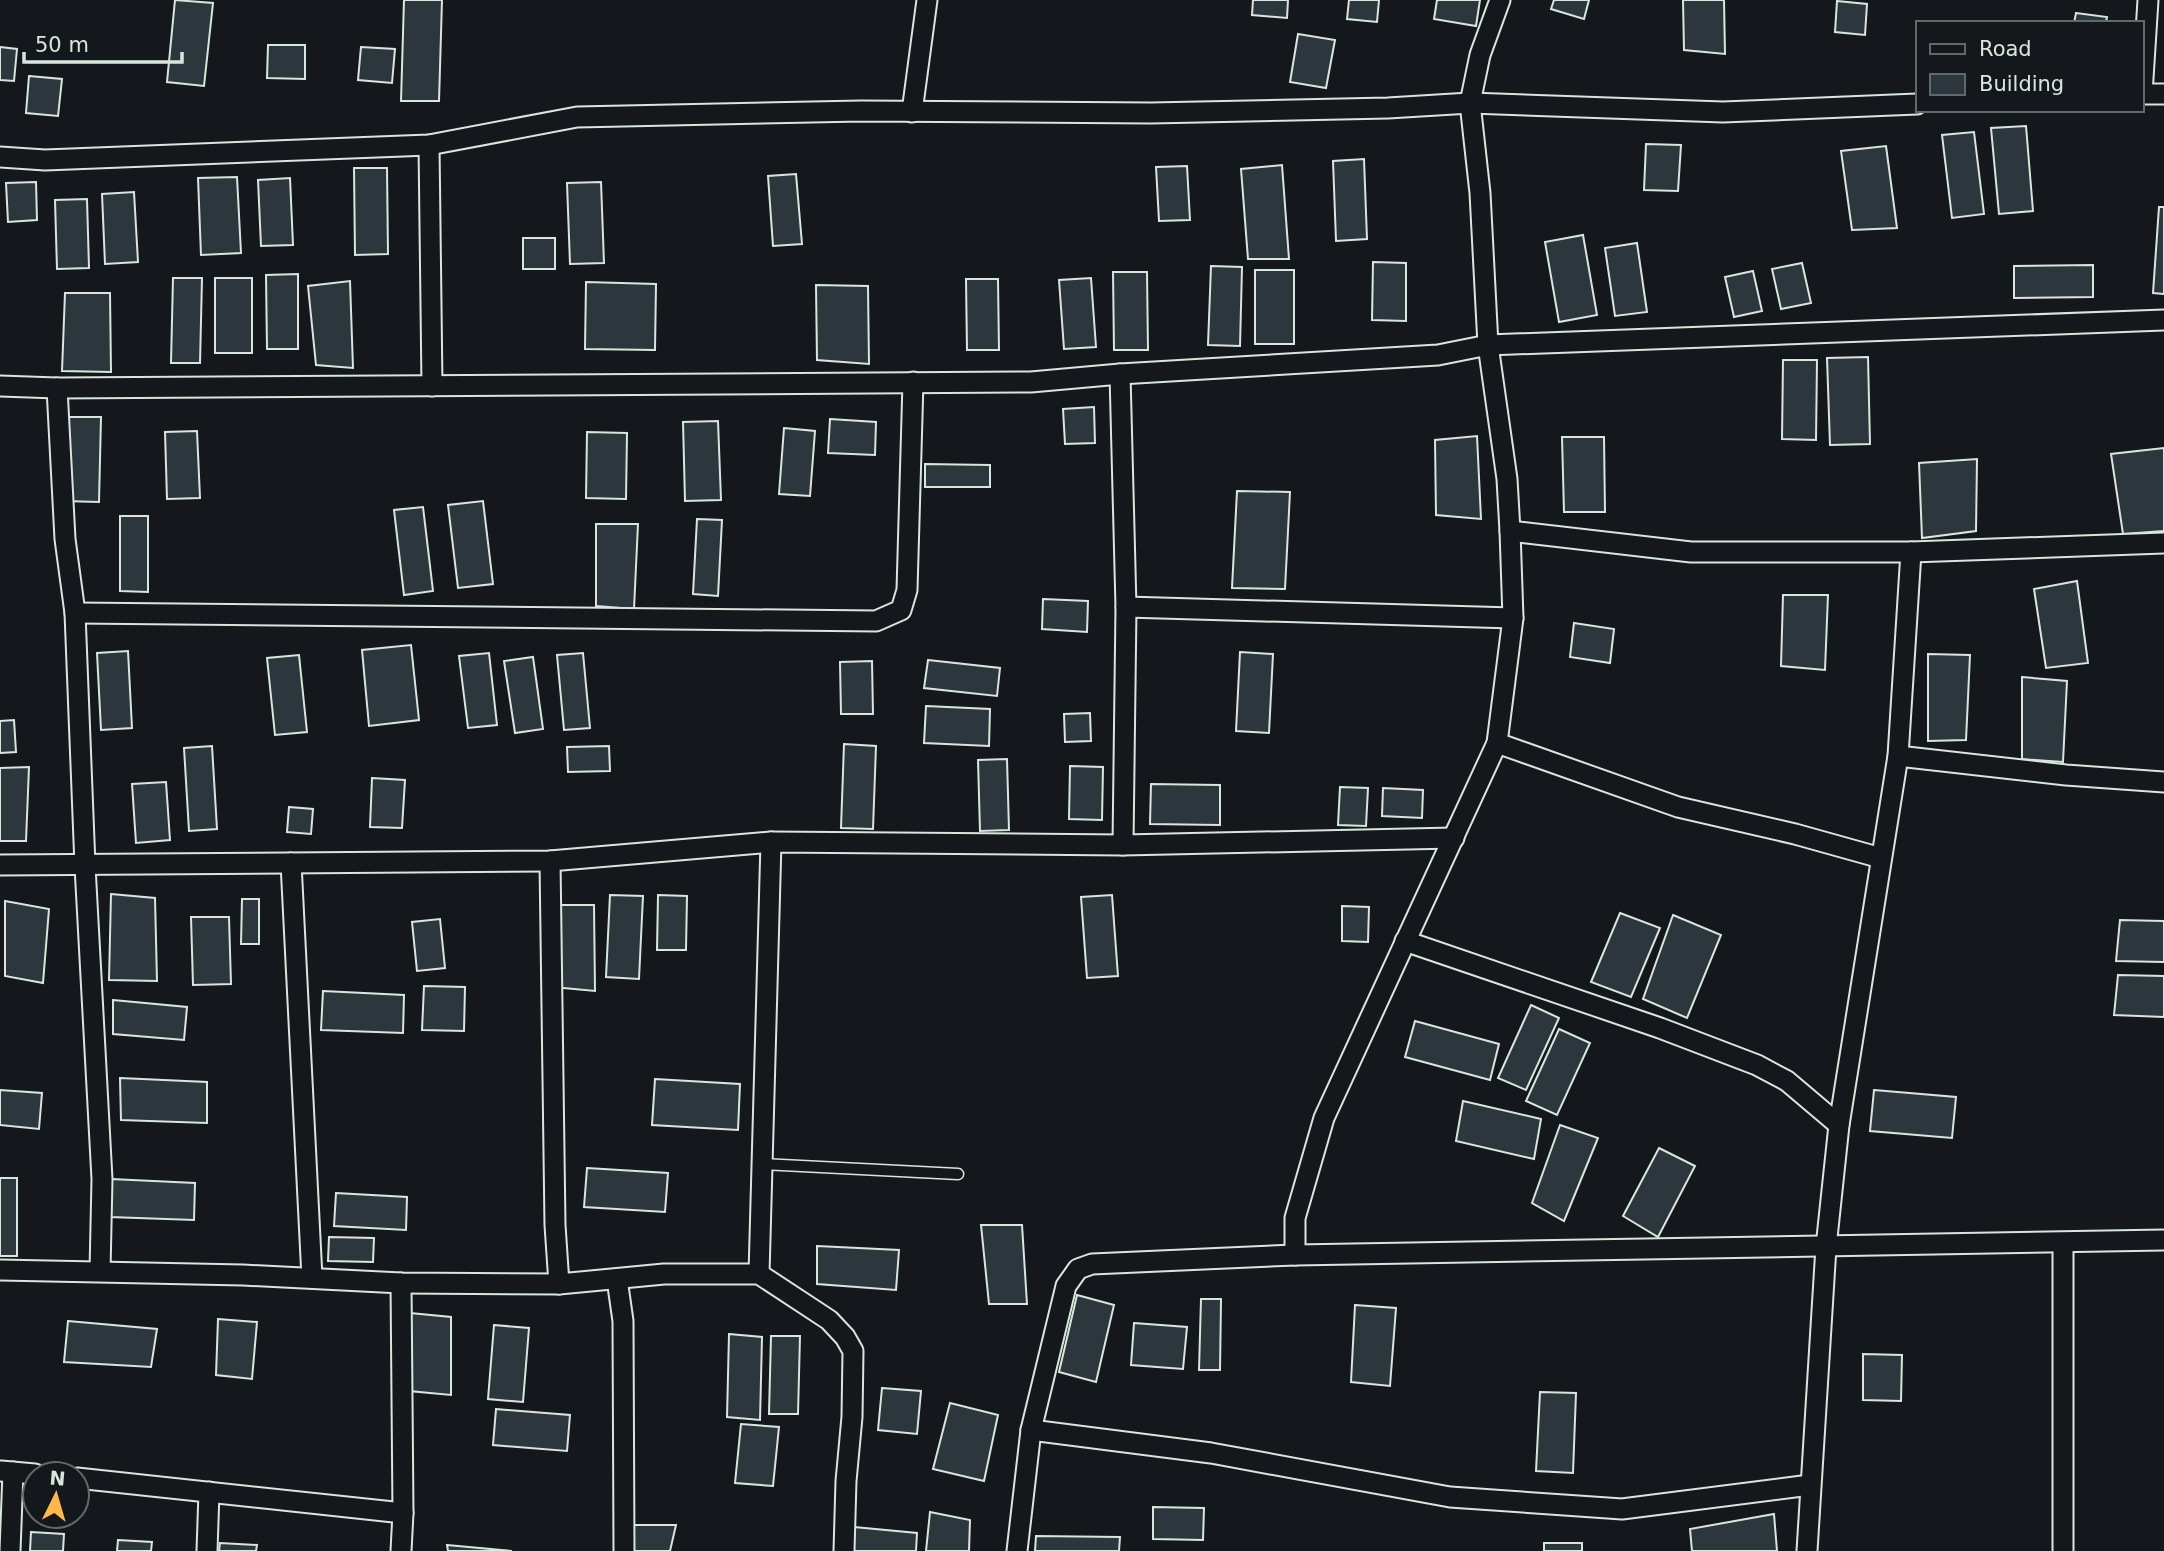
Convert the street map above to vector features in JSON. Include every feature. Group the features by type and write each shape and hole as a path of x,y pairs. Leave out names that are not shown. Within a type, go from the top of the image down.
{"street":[{"path":"912,111 927,0"},
{"path":"1295,1255 1295,1219 1324,1118 1497,743 1513,618 1510,531 1507,479 1488,345 1480,193 1470,103 1480,55 1500,0"},
{"path":"2143,78 2148,0"},
{"path":"2143,94 2164,94"},
{"path":"0,157 45,160 429,145 577,117 912,111 1151,113 1388,108 1470,103 1723,112 1916,104"},
{"path":"429,145 432,386"},
{"path":"0,386 57,388 1031,382 1438,355 1488,345 2164,320"},
{"path":"1120,374 1126,607 1123,845"},
{"path":"75,613 876,621 901,610 907,590 913,382"},
{"path":"57,388 65,540 75,613 102,1179 100,1271"},
{"path":"1510,531 1690,552 1910,552 2164,543"},
{"path":"1807,1551 1826,1247 1839,1125 1898,756 1910,552"},
{"path":"1126,607 1513,618"},
{"path":"1497,743 1678,807 1795,834 1881,858"},
{"path":"1898,756 2066,775 2164,782"},
{"path":"0,865 550,860 771,842 1123,845 1454,838"},
{"path":"759,1274 771,842"},
{"path":"550,860 555,1224 559,1284"},
{"path":"291,863 312,1278"},
{"path":"1405,941 1660,1028 1757,1065 1787,1081 1839,1125"},
{"path":"1017,1551 1031,1430 1066,1286 1078,1269 1092,1264 1295,1255 2063,1244 2164,1240"},
{"path":"2063,1244 2063,1551"},
{"path":"0,1270 100,1271 401,1283 559,1284 664,1274 759,1274 829,1320 853,1350 844,1551"},
{"path":"617,1279 623,1321 624,1551"},
{"path":"401,1283 401,1551"},
{"path":"1031,1430 1211,1453 1450,1497 1622,1508 1810,1485"},
{"path":"6,1472 10,1551"},
{"path":"91,1479 403,1513"},
{"path":"207,1551 209,1492"}],"lane":[{"path":"762,1164 958,1174"}],"building":[{"path":"175,0 213,3 204,86 167,82"},
{"path":"404,0 442,0 439,101 401,101"},
{"path":"1253,0 1288,0 1287,18 1252,15"},
{"path":"1349,0 1379,0 1377,22 1347,19"},
{"path":"1437,0 1480,0 1476,26 1434,19"},
{"path":"1554,0 1589,0 1584,19 1551,9"},
{"path":"1683,0 1724,0 1725,54 1684,50"},
{"path":"1837,1 1867,4 1865,35 1835,32"},
{"path":"2076,13 2107,17 2106,21 2074,21"},
{"path":"1298,34 1335,40 1326,88 1290,82"},
{"path":"268,45 305,45 305,79 267,78"},
{"path":"0,47 17,49 14,81 0,80"},
{"path":"361,47 395,49 392,83 358,80"},
{"path":"29,76 62,79 58,116 26,113"},
{"path":"2026,126 2033,211 1999,214 1991,128"},
{"path":"1974,132 1984,214 1952,218 1942,135"},
{"path":"1646,144 1681,145 1678,191 1644,190"},
{"path":"1886,146 1897,228 1852,230 1841,151"},
{"path":"1364,159 1367,239 1336,241 1333,161"},
{"path":"1282,165 1289,259 1248,259 1241,169"},
{"path":"1187,166 1190,220 1159,221 1156,167"},
{"path":"354,168 387,168 388,254 355,255"},
{"path":"796,174 802,244 773,246 768,176"},
{"path":"237,177 241,253 201,255 198,178"},
{"path":"290,178 293,245 261,246 258,180"},
{"path":"36,182 37,220 8,222 6,183"},
{"path":"601,182 604,263 570,264 567,183"},
{"path":"134,192 138,262 105,264 102,194"},
{"path":"87,199 89,268 57,269 55,200"},
{"path":"2159,207 2164,207 2164,294 2153,293"},
{"path":"1583,235 1597,315 1559,322 1545,242"},
{"path":"523,238 555,238 555,269 523,269"},
{"path":"1637,243 1647,312 1615,316 1605,248"},
{"path":"1373,262 1406,263 1406,321 1372,320"},
{"path":"1802,263 1811,303 1781,309 1772,269"},
{"path":"2093,265 2093,297 2014,298 2014,266"},
{"path":"1211,266 1242,267 1240,346 1208,345"},
{"path":"1255,270 1294,270 1294,344 1255,344"},
{"path":"1753,271 1762,311 1734,317 1725,277"},
{"path":"1113,272 1147,272 1148,350 1114,350"},
{"path":"298,274 298,349 267,349 266,275"},
{"path":"173,278 202,278 200,363 171,363"},
{"path":"215,278 252,278 252,353 215,353"},
{"path":"1091,278 1096,347 1064,349 1059,280"},
{"path":"966,279 998,279 999,350 967,350"},
{"path":"350,281 353,368 316,365 308,286"},
{"path":"586,282 656,284 655,350 585,349"},
{"path":"816,285 868,286 869,364 817,360"},
{"path":"65,293 110,293 111,372 62,371"},
{"path":"1868,357 1870,444 1830,445 1827,358"},
{"path":"1783,360 1817,360 1816,440 1782,439"},
{"path":"1094,407 1095,443 1065,444 1063,409"},
{"path":"66,417 101,417 99,502 63,501"},
{"path":"830,419 876,422 875,455 828,453"},
{"path":"718,421 721,500 685,501 683,422"},
{"path":"784,428 815,431 810,496 779,494"},
{"path":"197,431 200,498 167,499 165,432"},
{"path":"587,432 627,433 626,499 586,498"},
{"path":"1477,436 1481,519 1436,515 1435,440"},
{"path":"1562,437 1604,437 1605,512 1564,512"},
{"path":"2164,448 2164,531 2123,534 2111,454"},
{"path":"1977,459 1976,531 1922,538 1919,463"},
{"path":"925,464 990,465 990,487 925,487"},
{"path":"1237,491 1290,492 1285,589 1232,588"},
{"path":"483,501 493,584 458,588 448,505"},
{"path":"423,507 433,591 404,595 394,510"},
{"path":"120,516 148,516 148,592 120,591"},
{"path":"697,519 722,520 718,596 693,594"},
{"path":"596,524 638,524 634,609 596,606"},
{"path":"2077,581 2088,663 2046,668 2034,589"},
{"path":"1783,595 1828,595 1825,670 1781,666"},
{"path":"1043,599 1088,601 1087,632 1042,629"},
{"path":"1574,623 1614,629 1610,663 1570,657"},
{"path":"411,645 419,720 369,726 362,650"},
{"path":"128,651 132,728 101,730 97,653"},
{"path":"1240,652 1273,654 1269,733 1236,731"},
{"path":"489,653 497,725 468,728 459,656"},
{"path":"583,653 590,728 564,730 557,655"},
{"path":"1928,654 1970,655 1966,740 1928,741"},
{"path":"299,655 307,732 275,735 267,658"},
{"path":"533,657 543,729 515,733 504,661"},
{"path":"928,660 1000,668 997,696 924,688"},
{"path":"872,661 873,714 841,714 840,662"},
{"path":"2022,677 2067,681 2063,762 2022,759"},
{"path":"926,706 990,709 989,746 924,743"},
{"path":"1090,713 1091,741 1065,742 1064,714"},
{"path":"14,720 16,752 0,753 0,721"},
{"path":"844,744 876,746 873,829 841,828"},
{"path":"212,746 217,829 189,831 184,748"},
{"path":"609,746 610,771 568,772 567,747"},
{"path":"1007,759 1009,830 980,831 978,760"},
{"path":"1070,766 1103,767 1102,820 1069,819"},
{"path":"29,767 26,841 0,841 0,768"},
{"path":"372,778 405,780 402,828 370,827"},
{"path":"166,782 170,840 136,843 132,784"},
{"path":"1151,784 1220,785 1220,825 1150,824"},
{"path":"1340,787 1368,788 1366,826 1338,825"},
{"path":"1383,788 1423,790 1422,818 1382,816"},
{"path":"289,807 313,809 311,834 287,832"},
{"path":"111,894 155,898 157,981 109,980"},
{"path":"610,895 643,896 639,979 606,977"},
{"path":"658,895 687,896 686,950 657,950"},
{"path":"1112,895 1118,976 1087,978 1081,897"},
{"path":"242,899 259,899 259,944 241,944"},
{"path":"5,901 49,909 43,983 5,976"},
{"path":"553,905 594,905 595,991 553,987"},
{"path":"1342,906 1369,907 1368,942 1342,941"},
{"path":"1620,913 1660,928 1631,997 1591,982"},
{"path":"1673,915 1721,935 1687,1018 1643,999"},
{"path":"191,917 229,917 231,984 193,985"},
{"path":"440,919 445,968 417,971 412,922"},
{"path":"2120,920 2164,921 2164,962 2116,961"},
{"path":"2118,975 2164,976 2164,1017 2114,1015"},
{"path":"424,986 465,987 464,1031 422,1030"},
{"path":"323,991 404,995 403,1033 321,1030"},
{"path":"113,1000 187,1007 184,1040 113,1034"},
{"path":"1531,1005 1559,1018 1526,1090 1498,1078"},
{"path":"1415,1021 1499,1044 1490,1080 1405,1057"},
{"path":"1559,1029 1590,1043 1557,1115 1526,1101"},
{"path":"120,1078 207,1082 207,1123 121,1120"},
{"path":"655,1079 740,1084 738,1130 652,1125"},
{"path":"0,1090 42,1093 39,1129 0,1125"},
{"path":"1874,1090 1956,1097 1952,1138 1870,1131"},
{"path":"1463,1101 1541,1119 1534,1159 1456,1141"},
{"path":"1560,1125 1598,1138 1564,1221 1532,1203"},
{"path":"1659,1148 1695,1166 1658,1237 1623,1216"},
{"path":"587,1168 668,1173 665,1212 584,1207"},
{"path":"0,1178 17,1178 17,1256 0,1256"},
{"path":"111,1179 195,1183 194,1220 110,1217"},
{"path":"336,1193 407,1197 406,1230 334,1226"},
{"path":"981,1225 1022,1225 1027,1304 989,1304"},
{"path":"329,1237 374,1238 373,1262 328,1261"},
{"path":"817,1246 899,1250 896,1290 817,1284"},
{"path":"1077,1295 1114,1305 1096,1382 1059,1372"},
{"path":"1201,1299 1221,1299 1220,1370 1199,1370"},
{"path":"1355,1305 1396,1308 1390,1386 1351,1382"},
{"path":"410,1313 451,1317 451,1395 409,1391"},
{"path":"218,1319 257,1322 252,1379 216,1375"},
{"path":"68,1321 157,1329 151,1367 64,1362"},
{"path":"1134,1323 1187,1327 1183,1369 1131,1365"},
{"path":"494,1325 529,1328 523,1402 488,1399"},
{"path":"729,1334 762,1337 760,1420 727,1417"},
{"path":"771,1336 800,1336 798,1414 769,1414"},
{"path":"1863,1354 1902,1355 1901,1401 1863,1400"},
{"path":"882,1388 921,1391 917,1434 878,1430"},
{"path":"1540,1392 1576,1393 1573,1473 1536,1471"},
{"path":"950,1403 998,1415 984,1481 933,1469"},
{"path":"496,1409 570,1415 567,1451 493,1445"},
{"path":"741,1424 779,1427 773,1486 735,1483"},
{"path":"1153,1507 1204,1508 1203,1540 1153,1539"},
{"path":"930,1512 970,1520 969,1551 926,1551"},
{"path":"1774,1514 1777,1551 1692,1551 1690,1529"},
{"path":"630,1525 676,1525 670,1551 628,1551"},
{"path":"854,1527 917,1533 916,1551 854,1551"},
{"path":"31,1532 64,1534 63,1551 30,1551"},
{"path":"1036,1536 1120,1537 1119,1551 1035,1551"},
{"path":"118,1540 152,1542 151,1551 117,1551"},
{"path":"220,1543 257,1545 256,1551 219,1551"},
{"path":"1544,1543 1582,1543 1582,1551 1544,1551"},
{"path":"447,1545 512,1551 448,1551"}]}
